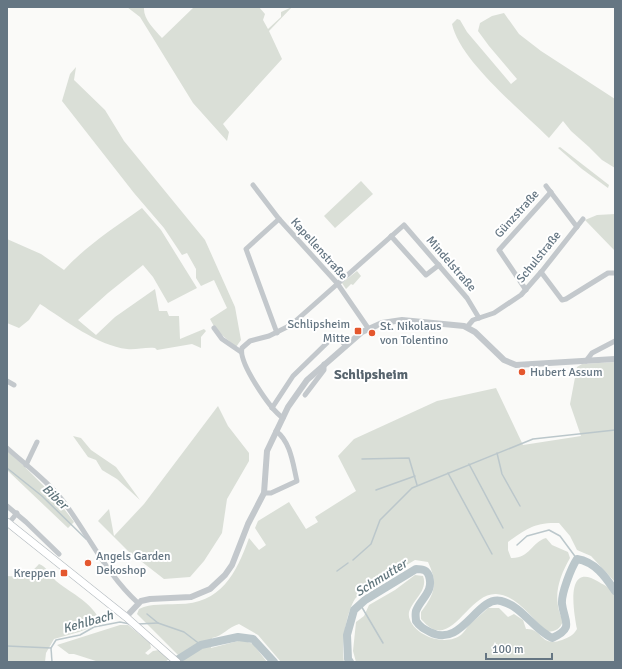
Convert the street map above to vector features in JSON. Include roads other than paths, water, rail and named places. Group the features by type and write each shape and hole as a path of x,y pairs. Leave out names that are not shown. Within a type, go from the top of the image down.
{"main road":[{"path":"8,523 127,618 177,662"}],"street":[{"name":"Kapellenstraße","path":"253,185 279,219 338,283 368,328"},
{"name":"Günzstraße","path":"546,186 577,227"},
{"name":"Günzstraße","path":"526,290 499,250 550,192"},
{"path":"277,333 246,250 279,219"},
{"name":"Schulstraße","path":"467,327 470,322 494,313 526,290 583,219"},
{"name":"Mindelstraße","path":"391,236 404,225 467,298 479,318"},
{"path":"241,352 245,344 250,341 277,333 291,325 391,236 426,275 439,265"},
{"path":"541,272 562,300 608,273 615,273"},
{"path":"127,618 138,603 150,599 191,597 202,594 216,585 232,565 248,524 264,493 266,457 276,431 301,387 324,364 368,328 382,323 402,320 467,327 504,360 516,365 615,359"},
{"path":"214,328 222,339 241,352 262,395 272,408 283,418"},
{"path":"272,408 293,376 333,337 337,336 346,346"},
{"path":"586,361 592,353 615,341"},
{"path":"305,395 324,370 324,364"},
{"path":"7,381 14,385"},
{"path":"264,493 271,492 297,481 288,448 283,438 276,431"},
{"path":"26,465 37,442"},
{"path":"7,448 66,505 111,572 138,603"},
{"path":"7,506 17,513 59,554"},
{"path":"8,523 17,513"}],"waterway":[{"path":"353,560 371,544 380,520 412,488 533,439 615,430"},
{"path":"497,453 502,474 520,506"},
{"path":"362,459 409,458 417,485"},
{"path":"469,464 503,528"},
{"name":"Biber","path":"7,468 42,496 86,539"},
{"path":"448,473 492,554"},
{"path":"376,490 415,476"},
{"path":"517,545 527,536 549,530 560,536 577,559"},
{"name":"Schmutter","path":"350,662 348,659 347,635 354,610 365,600 416,569 426,571 430,582 428,591 416,611 416,621 426,630 441,635 451,633 460,628 484,606 492,601 501,601 515,608 545,634 552,638 564,631 566,627 562,600 569,575 577,559 589,563 599,570 615,591"},
{"path":"337,571 348,563"},
{"path":"360,604 383,643"},
{"name":"Biber","path":"147,614 158,623 184,632 201,645"},
{"name":"Kehlbach","path":"7,646 51,648 56,640 80,635 94,627 120,622 130,624"},
{"name":"Kehlbach","path":"138,624 158,623"},
{"name":"Schmutter","path":"174,662 201,645 238,637 253,639 274,662"},
{"name":"Kehlbach","path":"51,648 52,662"}],"place":[{"name":"Schlipsheim Mitte","path":"358,331"},
{"name":"St. Nikolaus von Tolentino","path":"372,333"},
{"name":"Hubert Assum","path":"522,372"},
{"name":"Angels Garden Dekoshop","path":"88,563"},
{"name":"Kreppen","path":"64,573"}],"district":[{"name":"Schlipsheim","path":"371,374"}]}
